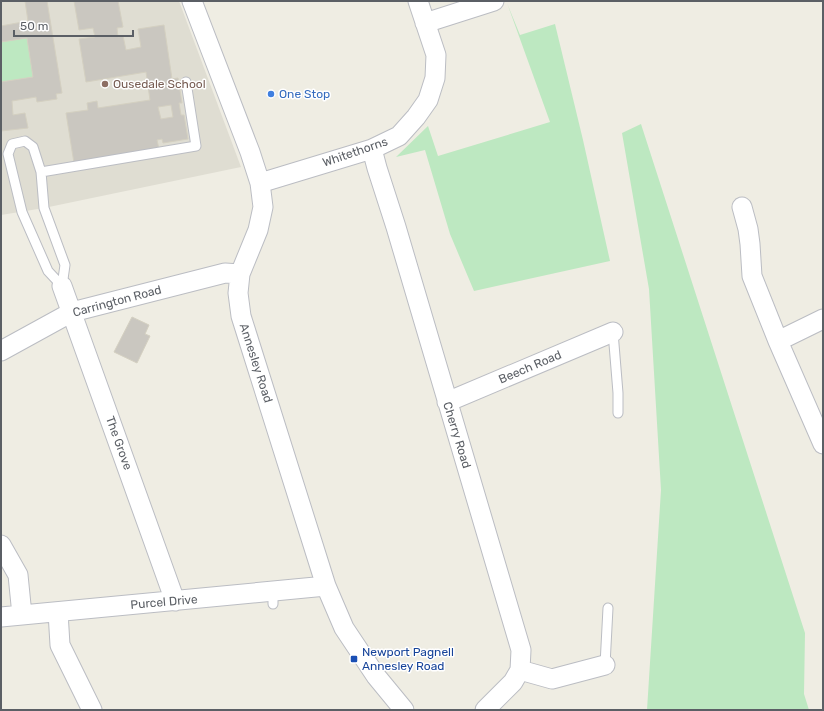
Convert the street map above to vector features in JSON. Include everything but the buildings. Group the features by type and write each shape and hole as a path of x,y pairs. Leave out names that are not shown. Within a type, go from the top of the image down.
{"street":[{"name":"Annesley Road","path":"192,1 250,152 260,183 263,207 258,230 240,274 238,293 241,316 326,586 344,628 376,676 404,710"},
{"name":"Whitethorns","path":"260,183 372,149 399,136 416,117 428,100 435,78 436,55 418,1"},
{"path":"425,24 494,1"},
{"name":"Cherry Road","path":"372,149 521,650 520,670"},
{"path":"742,207 748,230 752,276 778,341 823,444"},
{"name":"Carrington Road","path":"1,351 72,312 225,272 240,274"},
{"name":"The Grove","path":"62,286 175,601"},
{"path":"778,341 823,320"},
{"name":"Beech Road","path":"447,402 613,332"},
{"path":"1,545 18,575 22,615"},
{"name":"Purcel Drive","path":"1,617 175,601 273,598 326,586"},
{"path":"58,612 60,645 92,710"},
{"path":"485,710 513,682 520,670 552,680 605,665"}],"lane":[{"path":"41,172 196,146 186,82"},
{"path":"25,141 33,147 41,172 44,208 65,265 62,286 48,271 22,212 5,151 12,144 25,141"},
{"path":"613,332 618,393 618,413"},
{"path":"605,665 608,608"}],"shaded area":[{"name":"Ousedale School","path":"1,1 179,1 241,167 44,208 1,215"}],"green space":[{"path":"507,3 520,35 555,24 610,261 474,291 450,234 425,150 396,157 428,126 438,156 550,122"},
{"path":"27,38 33,77 1,82 1,42"},
{"path":"641,124 805,633 804,694 809,710 647,710 661,490 649,289 622,133"}],"place":[{"name":"Ousedale School","path":"105,84"},
{"name":"One Stop","path":"271,94"},
{"name":"Newport Pagnell Annesley Road","path":"354,659"}]}
